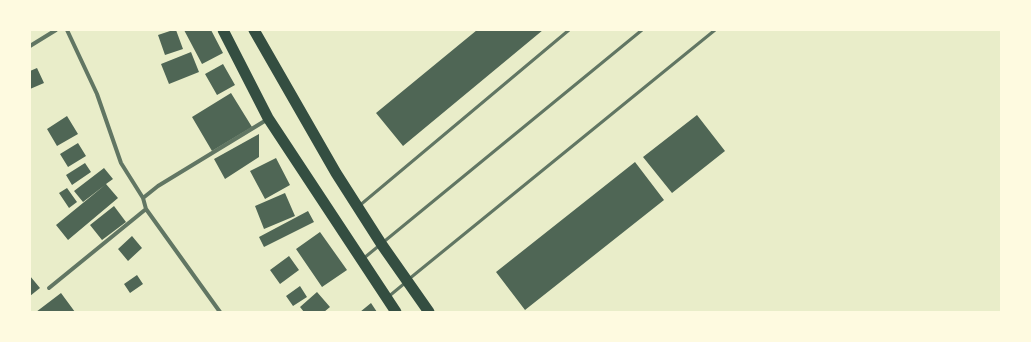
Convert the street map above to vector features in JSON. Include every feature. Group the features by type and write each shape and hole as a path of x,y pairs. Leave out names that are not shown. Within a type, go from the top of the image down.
{"highway":[{"path":"223,30 268,118 396,312"},
{"path":"254,30 328,159 382,245 429,312"}],"street":[{"path":"30,46 56,30"},
{"path":"67,30 97,94 121,163 143,198 146,209 220,312"},
{"path":"143,198 158,186 268,118"},
{"path":"49,288 146,209"}],"lane":[{"path":"358,207 569,30"},
{"path":"361,260 382,245 642,30"},
{"path":"386,298 715,30"}],"building":[{"path":"176,30 183,49 165,55 158,35"},
{"path":"184,30 211,30 223,53 202,64"},
{"path":"477,30 543,30 403,146 376,113"},
{"path":"191,52 199,72 169,84 161,64"},
{"path":"223,64 235,85 217,95 205,74"},
{"path":"37,68 44,83 30,89 30,71"},
{"path":"231,93 252,127 212,151 192,117"},
{"path":"697,115 725,151 672,193 643,157"},
{"path":"67,116 78,134 57,146 47,129"},
{"path":"259,134 259,157 225,179 214,159"},
{"path":"78,143 86,156 68,167 60,154"},
{"path":"276,158 290,185 265,199 250,171"},
{"path":"635,162 664,200 525,310 496,272"},
{"path":"85,163 91,172 72,185 66,175"},
{"path":"104,168 113,179 106,184 118,198 68,240 56,225 105,185 83,202 74,191"},
{"path":"67,188 77,202 69,208 59,193"},
{"path":"285,193 295,216 264,229 255,206"},
{"path":"114,206 126,222 102,240 90,225"},
{"path":"308,211 314,222 264,247 259,237"},
{"path":"320,232 347,270 322,287 296,249"},
{"path":"132,236 142,248 128,261 118,249"},
{"path":"289,256 299,270 280,284 270,270"},
{"path":"137,275 143,284 130,293 124,284"},
{"path":"30,276 40,288 30,296"},
{"path":"300,286 307,297 293,306 286,296"},
{"path":"317,292 330,307 324,312 304,312 300,307"},
{"path":"61,293 75,312 36,312"},
{"path":"371,303 377,312 360,312"}]}
